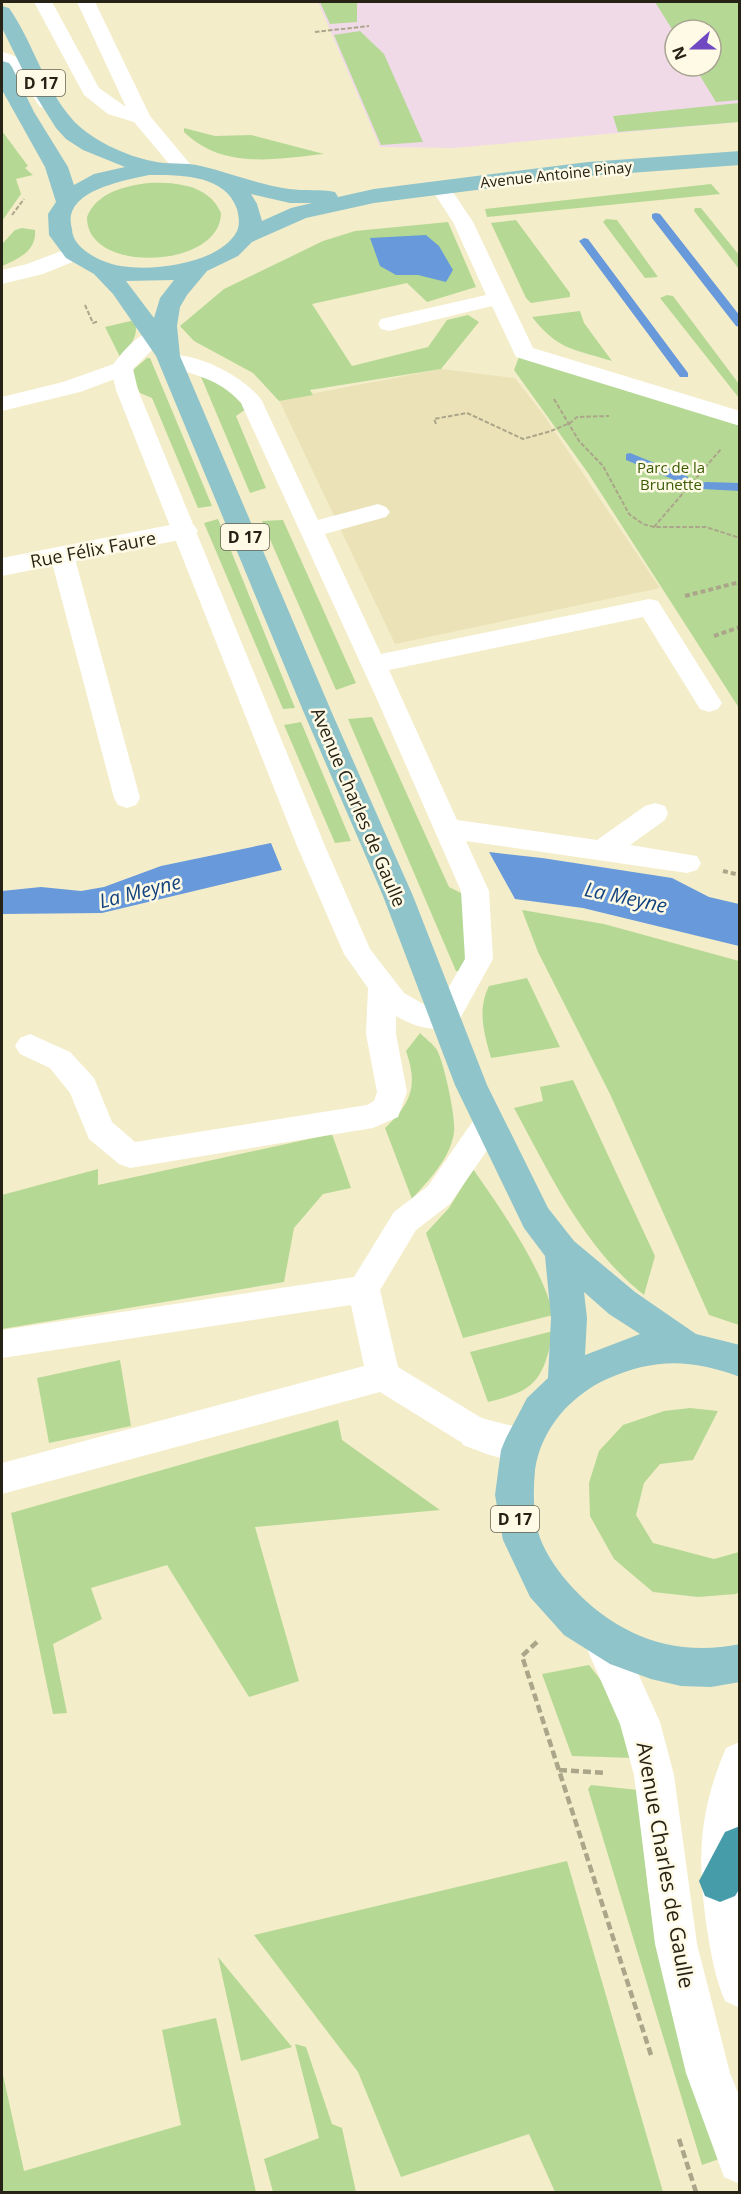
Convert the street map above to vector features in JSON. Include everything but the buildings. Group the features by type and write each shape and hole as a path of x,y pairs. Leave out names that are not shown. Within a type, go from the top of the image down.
{"main road":[{"name":"D 17","path":"2,12 15,31 55,110 74,134 92,146 149,168"},
{"name":"D 17","path":"2,67 7,94 57,165 64,182 66,200"},
{"name":"Avenue Antoine Pinay","path":"244,237 299,213 374,196 651,163 740,158"},
{"name":"D 17","path":"66,200 78,190 101,178 129,170 183,168 206,173 226,182 241,195 249,208 250,223 244,237 218,260 198,268 175,273 124,274 102,269 72,254"},
{"name":"Avenue Antoine Pinay","path":"226,182 290,196 374,196"},
{"path":"66,200 59,211 56,226 60,241 72,254"},
{"name":"Avenue Charles de Gaulle","path":"164,351 166,307 198,268"},
{"name":"Avenue Charles de Gaulle","path":"102,269 121,289 164,351 398,896 488,1124 536,1218 562,1252 622,1303 687,1347"},
{"path":"562,1252 569,1318 566,1381"},
{"name":"D 17","path":"740,1361 687,1347 643,1349 602,1360 566,1381 539,1410 521,1444 513,1479 514,1515 524,1551 543,1586 568,1614 603,1640 645,1659 688,1667 740,1663"}],"street":[{"path":"2,58 15,62 21,67 55,110"},
{"path":"2,277 35,269 72,254"},
{"path":"2,404 71,387 122,368"},
{"name":"Rue Félix Faure","path":"2,567 184,531"},
{"path":"476,1433 496,1441 521,1444"},
{"name":"Avenue Charles de Gaulle","path":"603,1640 640,1722 651,1764 675,1944 708,2073 740,2161"},
{"path":"739,1983 730,1864 723,1815 728,1791 740,1762"}],"lane":[{"path":"43,2 91,91 115,110 141,118"},
{"path":"86,2 141,118 183,168"},
{"path":"440,187 463,222 524,352 740,419"},
{"path":"389,324 499,298"},
{"path":"139,349 164,351 242,388 251,401 374,664 475,891 479,959 446,1018 420,1016 394,1001 382,987 358,954 311,846 127,390 122,368 139,349"},
{"path":"310,530 378,512"},
{"path":"62,555 127,798"},
{"path":"374,664 649,607 709,703"},
{"path":"601,851 655,813"},
{"path":"446,828 687,863"},
{"path":"30,1046 60,1060 83,1087 100,1130 130,1155 374,1116 387,1108 392,1092 381,1034 382,987"},
{"path":"476,1433 383,1376 364,1289 405,1221 438,1195 488,1124"},
{"path":"2,1344 364,1289"},
{"path":"2,1479 383,1376"}],"path":[{"path":"315,32 369,26"},
{"path":"436,424 434,419 467,413 523,439 570,423 579,441 603,466 629,514 643,524 654,527 706,527 740,538"},
{"path":"654,527 724,446"},
{"path":"685,596 740,582"},
{"path":"714,636 740,627"},
{"path":"522,1656 653,2060"},
{"path":"559,1770 614,1773"},
{"path":"678,2138 696,2193"}],"shaded area":[{"path":"318,2 739,2 739,122 454,148 380,147"},
{"path":"441,369 515,378 543,414 660,588 395,644 279,400"}],"green space":[{"path":"320,2 357,2 357,22 330,24"},
{"path":"655,2 739,2 739,100 716,102 701,78 723,78 723,18 665,18"},
{"path":"360,31 384,54 423,142 381,145 334,35"},
{"path":"739,103 739,122 618,132 613,116"},
{"path":"184,128 215,136 251,135 324,154 268,159 233,157 199,144 184,132"},
{"path":"2,131 28,166 25,168 33,175 16,179 21,194 2,221"},
{"path":"149,183 170,183 191,187 208,196 221,213 215,232 200,245 178,254 154,258 129,256 108,249 92,236 87,217 98,202 121,188"},
{"path":"711,184 720,194 487,217 485,209"},
{"path":"695,208 701,208 739,255 739,269 694,211"},
{"path":"606,219 617,220 658,277 645,278 603,222"},
{"path":"516,220 570,293 570,297 531,303 526,298 491,223"},
{"path":"448,222 476,287 427,302 407,283 312,304 352,366 428,347 447,320 468,315 479,322 441,369 310,390 313,395 279,401 253,373 194,341 180,326 224,289 323,241 355,231"},
{"path":"22,228 35,230 33,244 20,257 2,266 2,244 15,230"},
{"path":"667,295 673,296 739,384 739,398 660,298"},
{"path":"580,311 584,323 612,361 567,347 550,336 532,317"},
{"path":"135,320 135,336 131,345 120,357 105,327"},
{"name":"Parc de la Brunette","path":"519,357 739,424 739,708 588,473 514,370"},
{"path":"150,358 212,506 198,508 152,398 140,393 135,383 133,370"},
{"path":"199,372 203,372 236,396 246,409 236,416 266,488 250,493"},
{"path":"218,519 295,708 283,709 204,523"},
{"path":"283,520 356,683 336,690 262,521"},
{"path":"372,717 449,887 463,894 466,972 456,971 348,719"},
{"path":"301,722 351,841 335,843 284,725"},
{"path":"522,910 604,924 739,961 739,1325 709,1315 610,1094 538,952"},
{"path":"527,978 560,1047 491,1058 484,1031 483,1013 485,995 489,986"},
{"path":"420,1033 437,1050 440,1057 451,1103 454,1132 444,1160 412,1199 385,1128 407,1102 412,1074 406,1051"},
{"path":"573,1080 655,1256 644,1295 603,1255 586,1233 555,1184 514,1108 543,1101 540,1087"},
{"path":"332,1134 351,1188 323,1194 294,1228 284,1282 2,1329 2,1195 98,1169 98,1185"},
{"path":"473,1169 508,1220 531,1260 541,1279 553,1315 463,1338 426,1233 449,1208"},
{"path":"553,1331 546,1361 535,1380 517,1393 488,1402 470,1352"},
{"path":"120,1360 131,1426 49,1443 37,1378"},
{"path":"690,1408 718,1411 693,1460 660,1464 644,1483 636,1515 653,1543 714,1559 739,1552 739,1592 736,1594 698,1597 653,1592 614,1559 590,1516 589,1483 599,1451 623,1425 664,1411"},
{"path":"338,1420 342,1440 440,1510 255,1527 299,1681 249,1697 167,1565 91,1588 102,1619 53,1644 67,1713 53,1714 11,1513"},
{"path":"589,1665 607,1688 634,1758 572,1756 542,1674"},
{"path":"591,1785 638,1790 648,1890 667,1981 722,2158 702,2165 588,1789"},
{"path":"567,1861 663,2192 555,2192 529,2134 401,2177 358,2072 254,1935"},
{"path":"218,1957 292,2047 241,2061"},
{"path":"216,2018 256,2192 2,2192 2,2070 24,2171 181,2125 162,2030"},
{"path":"295,2044 306,2047 332,2124 342,2128 356,2192 273,2192 264,2159 319,2138"}],"water":[{"path":"426,235 439,246 453,270 446,282 418,275 396,275 380,266 370,238"},
{"name":"La Meyne","path":"271,843 282,870 102,913 2,914 2,891 41,887 81,891 104,887 161,866"},
{"name":"La Meyne","path":"489,852 672,878 709,897 739,904 739,946 583,908 515,899"}],"waterway":[{"path":"656,216 740,324"},
{"path":"584,241 684,375"},
{"path":"630,457 683,479"},
{"path":"706,486 740,487"}]}
